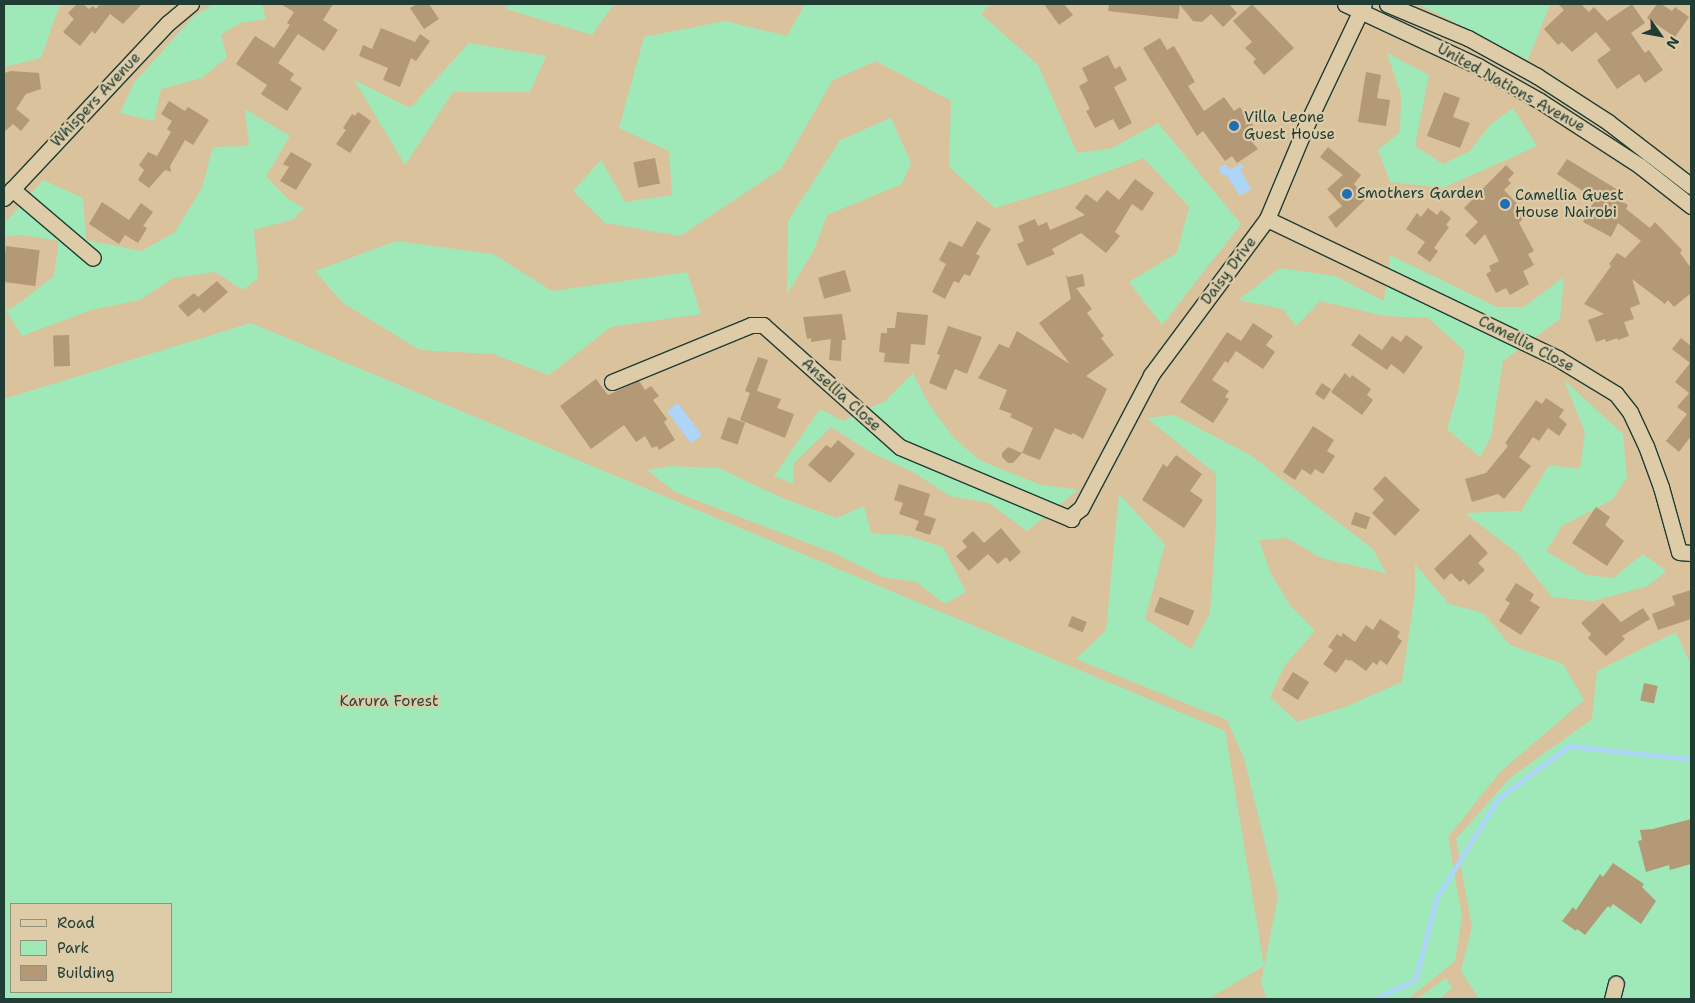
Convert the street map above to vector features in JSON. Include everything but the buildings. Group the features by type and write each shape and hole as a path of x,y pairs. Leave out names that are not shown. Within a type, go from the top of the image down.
{"street":[{"name":"Whispers Avenue","path":"8,194 168,23 191,4"},
{"name":"United Nations Avenue","path":"1345,4 1363,7 1478,66 1540,101 1640,166 1691,206"},
{"name":"United Nations Avenue","path":"1388,4 1468,38 1538,76 1608,122 1691,186"},
{"name":"Daisy Drive","path":"1070,517 1081,508 1151,375 1267,219 1305,128 1363,7"},
{"path":"8,194 93,258"},
{"name":"Camellia Close","path":"1267,219 1557,358 1616,394 1630,412 1646,446 1661,487 1679,552 1691,553"},
{"name":"Ansellia Close","path":"612,382 751,325 763,325 900,447 1071,519 1070,517"},
{"path":"1612,999 1616,983"}],"green space":[{"path":"4,4 63,4 59,7 41,58 4,67"},
{"path":"213,4 262,4 266,19 240,23 221,35 227,57 202,78 161,89 154,121 120,113 133,84 192,18"},
{"path":"509,4 614,4 592,35 506,9"},
{"path":"805,4 990,4 981,14 1038,65 1077,153 1112,148 1158,123 1241,224 1162,325 1129,282 1177,253 1189,207 1144,158 1067,186 995,208 949,167 951,101 876,61 833,80 781,169 680,236 605,223 573,191 601,160 625,202 672,195 669,151 619,128 644,37 725,21 787,36"},
{"path":"1419,4 1550,4 1528,60"},
{"path":"469,43 546,56 530,92 453,92 405,165 354,80 410,108"},
{"path":"1387,53 1429,75 1415,146 1443,164 1470,151 1490,125 1513,108 1537,146 1443,188 1390,182 1378,150 1400,132 1401,95"},
{"path":"245,109 290,136 266,176 288,199 304,208 294,219 254,230 258,278 243,290 215,272 173,278 140,300 91,310 22,336 6,311 21,302 54,276 59,241 22,235 4,236 4,224 43,180 83,198 86,240 141,251 174,233 202,188 213,147 249,146"},
{"path":"891,118 911,163 902,184 827,215 814,250 787,294 788,221 840,140"},
{"path":"396,241 493,254 552,291 687,272 701,314 611,327 549,375 493,354 420,350 343,303 315,271"},
{"path":"1390,255 1497,307 1524,307 1564,277 1560,319 1503,361 1491,437 1480,457 1447,429 1458,392 1465,351 1428,318 1386,316 1320,301 1296,326 1283,309 1238,300 1280,268 1335,276 1384,301"},
{"name":"Karura Forest","path":"251,323 1225,731 1264,966 1208,999 4,999 4,399"},
{"path":"913,373 928,403 954,438 979,460 1038,484 1078,490 1027,531 989,503 950,496 913,472 872,453 831,427 794,463 793,484 774,476 820,409 843,421 885,401"},
{"path":"1564,380 1623,434 1627,478 1612,500 1562,526 1546,551 1586,575 1613,578 1643,554 1666,571 1648,586 1593,601 1552,597 1516,552 1465,513 1521,511 1549,465 1580,469 1585,432"},
{"path":"1174,415 1250,455 1373,549 1386,573 1321,558 1287,538 1259,540 1271,574 1290,605 1315,631 1285,665 1270,697 1297,722 1345,707 1402,682 1415,592 1415,564 1449,604 1483,613 1510,645 1563,664 1584,700 1500,772 1448,837 1462,917 1455,961 1408,999 1267,999 1261,983 1278,896 1244,758 1227,720 1076,659 1106,630 1119,494 1165,544 1145,619 1191,649 1210,613 1216,525 1216,474 1147,418"},
{"path":"670,466 719,468 782,498 837,518 864,506 871,533 905,535 943,547 966,592 945,604 916,582 882,577 834,553 675,492 647,470"},
{"path":"1676,632 1691,666 1691,999 1479,999 1461,971 1472,927 1456,839 1510,778 1592,719 1597,671"},
{"path":"1446,978 1452,988 1439,999 1417,999"}],"water":[{"path":"1226,164 1230,170 1241,164 1244,167 1240,169 1251,189 1240,196 1227,176 1221,174 1219,168"},
{"path":"678,403 702,435 691,443 667,411"}],"waterway":[{"path":"1374,999 1415,980 1437,897 1498,799 1569,746 1691,759"}],"place":[{"name":"Villa Leone Guest House","path":"1234,126"},
{"name":"Smothers Garden","path":"1347,194"},
{"name":"Camellia Guest House Nairobi","path":"1505,204"}]}
